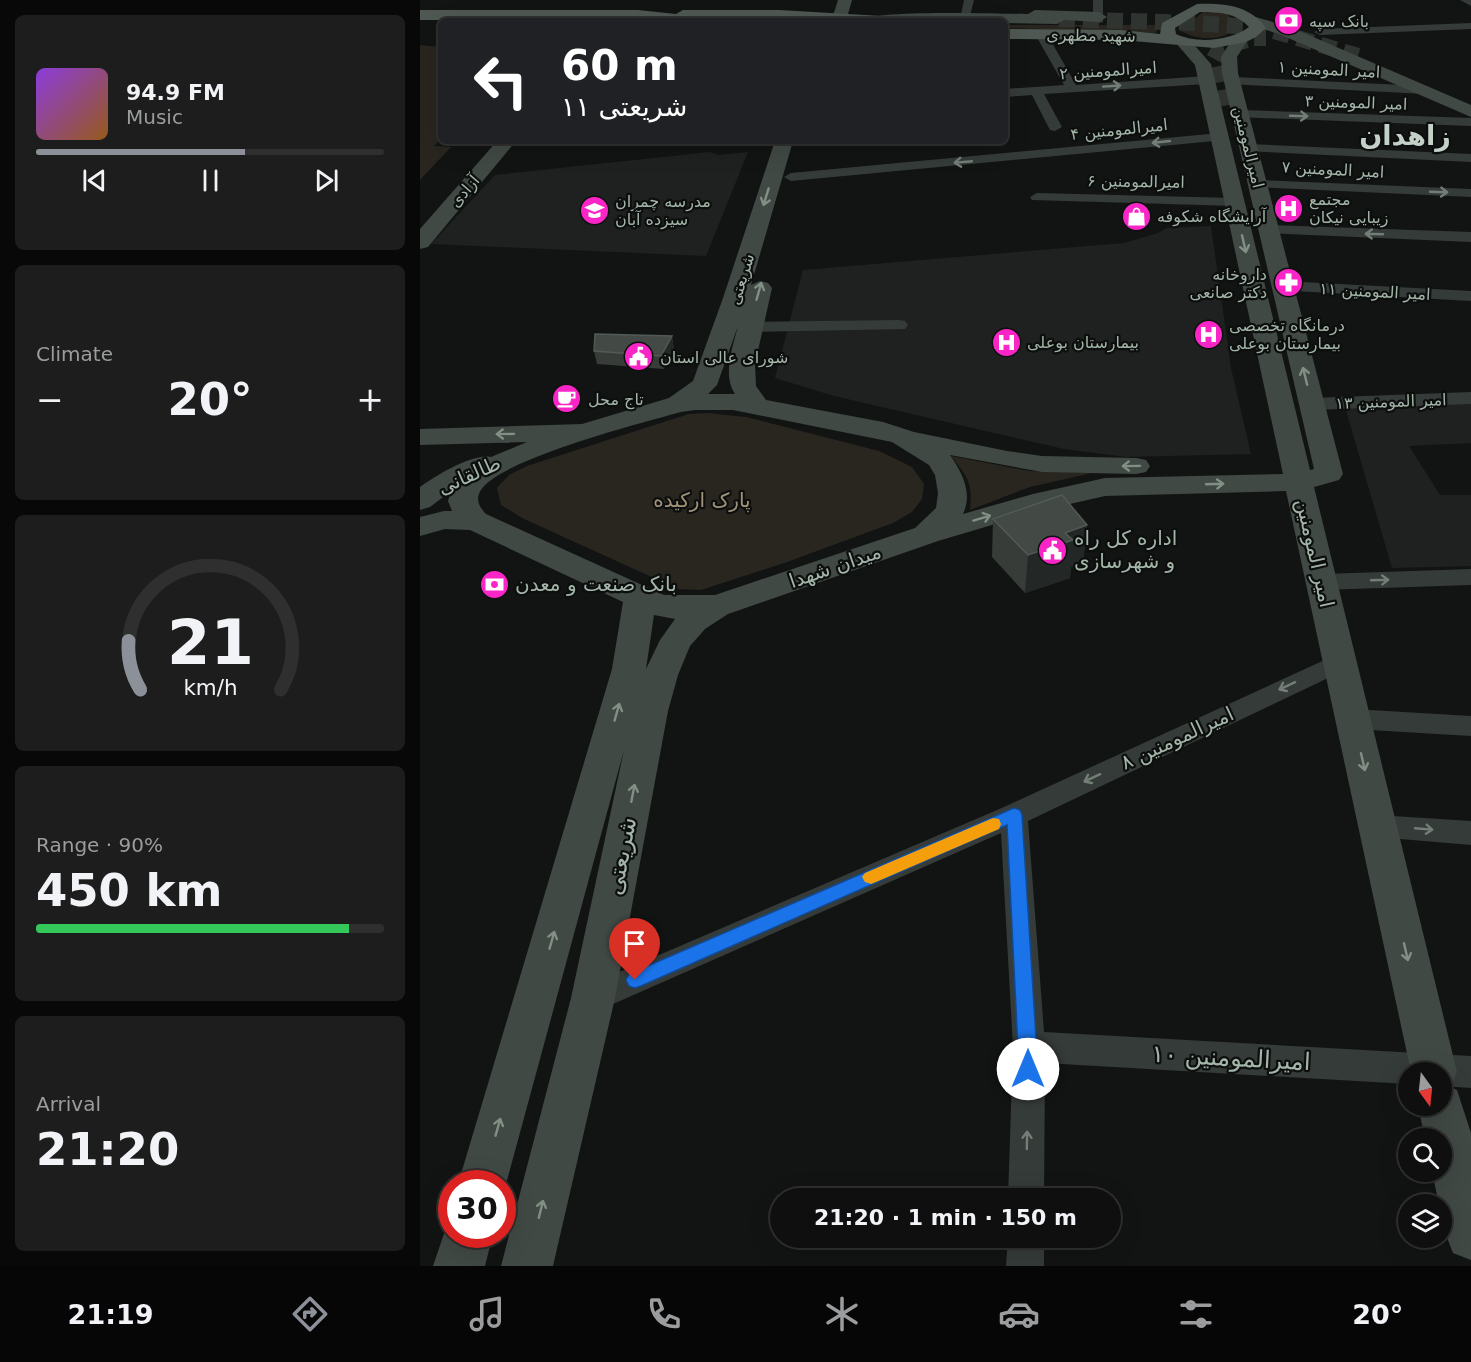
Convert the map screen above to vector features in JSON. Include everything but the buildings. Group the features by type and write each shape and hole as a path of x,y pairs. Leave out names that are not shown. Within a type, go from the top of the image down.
{"main road":[{"path":"840,18 844,0"},
{"path":"1225,0 1257,28 1241,38"},
{"path":"1179,41 1166,32 1167,26 1192,5 1220,8 1297,34 1335,54 1425,90 1471,112"},
{"path":"967,7 1099,18"},
{"path":"420,15 779,15 816,18"},
{"path":"638,15 672,18"},
{"path":"904,18 986,18"},
{"path":"1008,18 1057,19"},
{"name":"شهید مطهری","path":"1008,24 1133,26 1175,21"},
{"name":"شهید مطهری","path":"1008,34 1121,35 1215,43 1241,38"},
{"name":"امیرالمومنین","path":"1241,38 1229,57 1220,81 1249,148 1242,192 1269,230 1329,474 1296,471"},
{"name":"امیر المومنین","path":"1179,41 1199,57 1220,81 1220,137 1242,192 1296,471 1431,1062"},
{"path":"1359,56 1471,102"},
{"path":"1232,110 1237,177 1242,192"},
{"name":"آزادی","path":"420,215 486,144"},
{"name":"آزادی","path":"420,242 504,144"},
{"name":"شریعتی","path":"678,404 704,385 707,378 735,298 783,144"},
{"path":"757,406 743,388 749,327 801,144"},
{"name":"میدان شهدا","path":"714,402 757,406 902,436 940,460 949,475 952,493 950,511 926,534 717,606 674,608 640,597 475,521 465,510 463,499 468,486 483,473 522,453 678,404 714,402"},
{"path":"420,436 584,432"},
{"path":"902,436 1007,459 1042,464 1296,471"},
{"name":"طالقانی","path":"420,501 444,483 488,464 522,453"},
{"path":"926,534 1033,503 1105,487 1296,471"},
{"path":"420,527 444,520 475,521"},
{"name":"شریعتی","path":"527,1266 592,998 650,711 640,597"},
{"name":"شریعتی","path":"486,1170 646,667 692,622 717,606"},
{"name":"امیر المومنین","path":"1444,1116 1471,1235"},
{"path":"459,1266 464,1248"}],"street":[{"path":"1098,0 1099,18"},
{"path":"1465,0 1471,3"},
{"path":"1320,33 1471,26"},
{"path":"1041,34 1072,89"},
{"name":"امیر المومنین ۱","path":"1220,81 1425,90"},
{"name":"امیرالمومنین ۲","path":"1008,93 1220,81"},
{"path":"1036,91 1055,127"},
{"name":"امیر المومنین ۳","path":"1232,110 1471,122"},
{"name":"امیرالمومنین ۴","path":"790,177 1220,137"},
{"path":"1249,148 1471,158"},
{"name":"امیر المومنین ۷","path":"1242,192 1407,190 1471,193"},
{"name":"امیرالمومنین ۶","path":"1037,197 1242,192"},
{"path":"1269,230 1471,237"},
{"name":"امیر المومنین ۱۱","path":"1283,286 1469,296"},
{"path":"749,327 899,325"},
{"name":"امیر المومنین ۱۳","path":"1312,404 1471,399"},
{"path":"1322,582 1471,577"},
{"name":"امیرالمومنین ۸","path":"592,998 1014,815 1340,662"},
{"path":"1353,718 1471,726"},
{"path":"1014,815 1029,1047 1026,1188"},
{"path":"1377,825 1471,833"},
{"name":"امیرالمومنین ۱۰","path":"1029,1047 1398,1079"},
{"name":"امیرالمومنین ۱۰","path":"1452,1077 1471,1072"},
{"path":"1025,1266 1026,1248"}],"shaded area":[{"name":"مدرسه چمران سیزده آبان","path":"710,152 718,155 748,152 706,256 431,244 495,175"},
{"name":"بیمارستان بوعلی","path":"1211,226 1231,368 1251,454 1126,457 1064,449 834,396 775,378 803,270 1124,243 1167,228"},
{"path":"1471,403 1471,443 1409,446 1440,495 1471,495 1471,566 1392,568 1345,407"}],"green space":[{"path":"1205,10 1223,11 1239,24 1239,27 1226,35 1211,38 1195,37 1181,31 1179,27"},
{"path":"1008,25 1153,25 1158,27 1156,33 1008,28"},
{"path":"420,45 438,47 438,142 434,146 451,147 420,180"},
{"name":"پارک ارکیده","path":"707,413 746,417 879,451 912,467 924,484 922,499 912,512 893,523 787,562 701,590 678,589 522,518 501,505 497,488 509,475 527,466 689,414"},
{"path":"951,456 1029,471 1092,473 1030,487 970,510 970,486 962,470"}],"tunnel":[{"path":"1059,19 1195,23 1264,28 1358,56"},
{"path":"1223,106 1214,59 1220,48 1253,38 1266,38"}],"slow traffic":[{"path":"871,877 993,824"}],"place":[{"name":"بانک سپه","path":"1288,21"},
{"name":"مجتمع زیبایی نیکان","path":"1288,208"},
{"name":"مدرسه چمران سیزده آبان","path":"594,210"},
{"name":"آرایشگاه شکوفه","path":"1136,216"},
{"name":"داروخانه دکتر صانعی","path":"1288,283"},
{"name":"درمانگاه تخصصی بیمارستان بوعلی","path":"1208,334"},
{"name":"بیمارستان بوعلی","path":"1006,342"},
{"name":"شورای عالی استان","path":"639,357"},
{"name":"تاج محل","path":"567,399"},
{"name":"اداره کل راه و شهرسازی","path":"1053,550"},
{"name":"بانک صنعت و معدن","path":"494,584"}],"district":[{"name":"زاهدان","path":"1405,136"}],"route":[{"path":"635,980 1014,815 1029,1047 1028,1069"}]}
